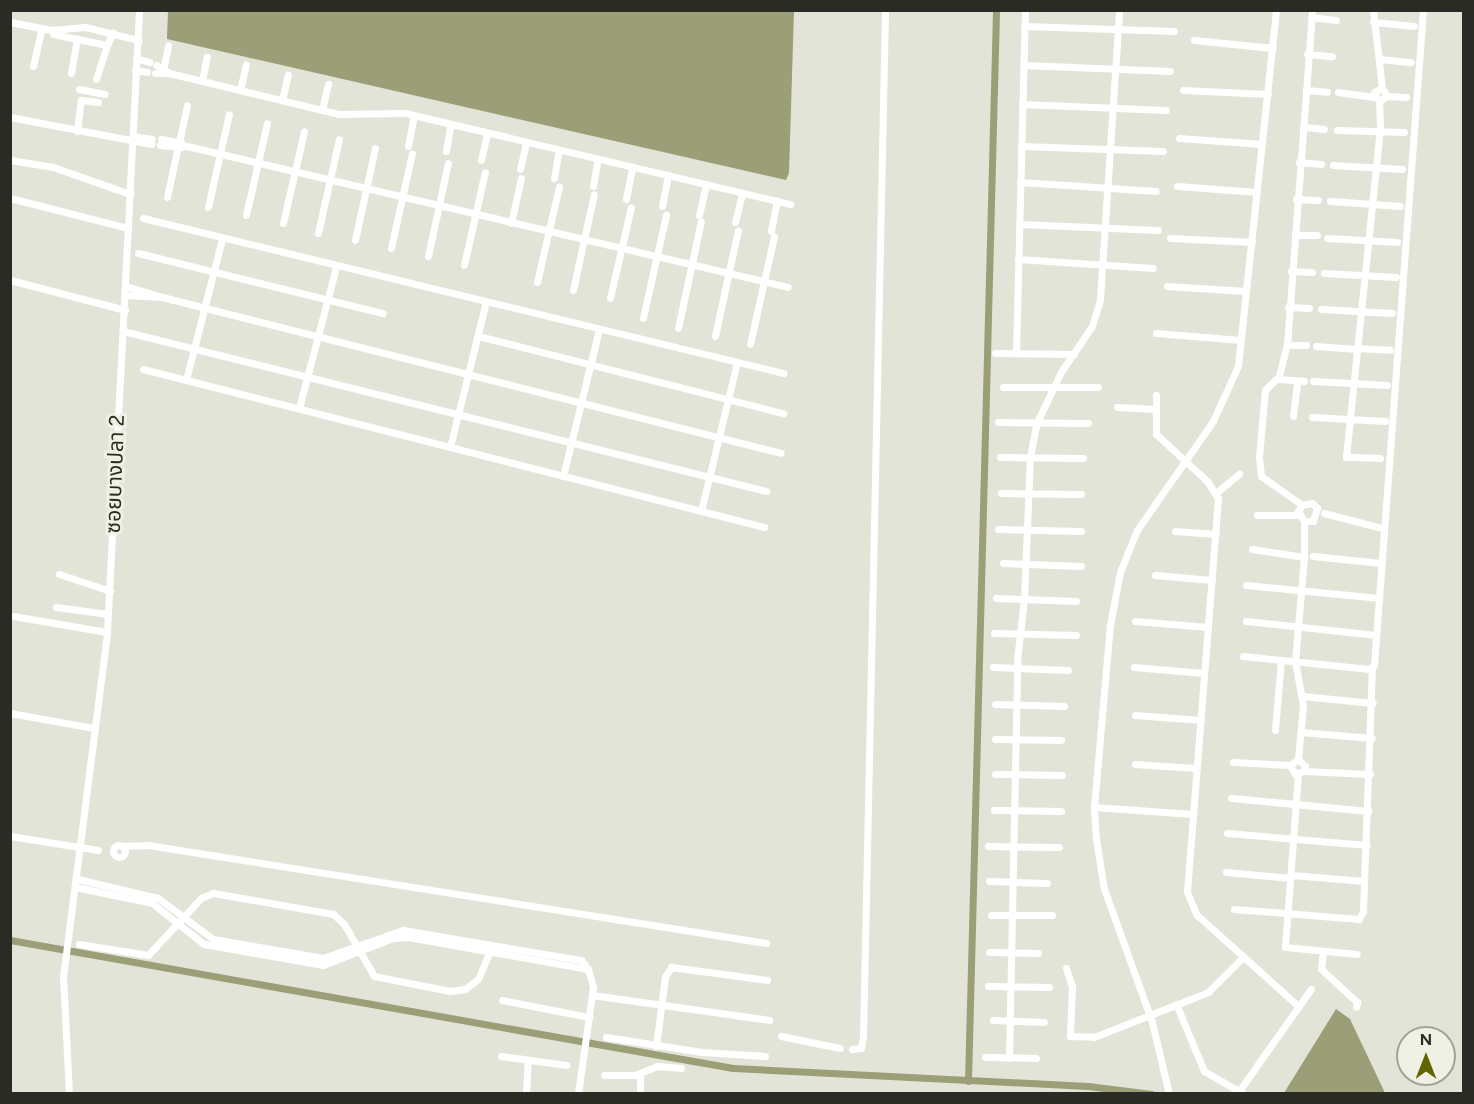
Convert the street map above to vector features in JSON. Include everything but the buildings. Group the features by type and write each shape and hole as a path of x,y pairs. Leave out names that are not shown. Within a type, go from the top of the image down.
{"street":[{"name":"ซอยบางปลา 2","path":"69,1094 65,960 107,632 125,310 135,70 140,10"},
{"path":"852,1049 861,1048 864,1037 885,10"},
{"path":"1016,353 1025,10"},
{"path":"1009,1058 1018,633 1024,599 1026,494 1037,422 1094,318 1101,264 1119,10"},
{"path":"1169,1091 1150,1015 1104,889 1094,807 1110,625 1120,572 1137,530 1213,422 1238,366 1276,10"},
{"path":"1373,10 1382,88 1387,96"},
{"path":"1234,909 1359,919 1364,881 1370,774 1372,668 1423,10"},
{"path":"1257,515 1313,521 1317,508 1312,503 1302,505 1261,476 1259,457 1265,390 1277,379 1287,345 1296,199 1312,14 1336,20"},
{"path":"1373,22 1414,26"},
{"path":"10,24 51,30 78,26 113,32 138,40"},
{"path":"10,24 107,45"},
{"path":"1024,26 1174,31"},
{"path":"33,66 41,32"},
{"path":"96,79 113,32"},
{"path":"71,73 77,39"},
{"path":"1194,40 1273,48"},
{"path":"157,69 168,46"},
{"path":"1307,54 1332,56"},
{"path":"202,81 207,56"},
{"path":"136,58 157,69 322,110 345,114 393,112 414,116 790,204"},
{"path":"1380,59 1411,62"},
{"path":"240,90 246,65"},
{"path":"1023,66 1114,67 1170,71"},
{"path":"135,70 157,69"},
{"path":"282,100 288,75"},
{"path":"322,110 328,84"},
{"path":"1380,458 1346,457 1362,276 1379,133 1374,92 1382,88"},
{"path":"80,89 105,93"},
{"path":"1183,90 1268,94"},
{"path":"1306,90 1327,92"},
{"path":"77,131 81,100 94,101 92,91"},
{"path":"1338,92 1376,99 1387,96 1406,97"},
{"path":"1022,104 1166,110"},
{"path":"167,197 188,105"},
{"path":"208,207 229,114"},
{"path":"408,146 414,116"},
{"path":"10,117 77,131 152,141"},
{"path":"246,215 267,123"},
{"path":"446,151 451,124"},
{"path":"1304,127 1324,129"},
{"path":"1337,130 1404,132"},
{"path":"282,223 304,131"},
{"path":"481,160 487,133"},
{"path":"1179,138 1262,144"},
{"path":"318,233 339,139"},
{"path":"161,142 179,144 294,173 788,287"},
{"path":"520,169 526,142"},
{"path":"1021,146 1108,147 1163,151"},
{"path":"355,240 375,148"},
{"path":"554,178 559,150"},
{"path":"391,248 412,153"},
{"path":"573,290 584,240 597,159"},
{"path":"10,160 53,167 130,194"},
{"path":"1299,162 1322,164"},
{"path":"428,256 448,163"},
{"path":"1333,165 1402,169"},
{"path":"626,199 632,167"},
{"path":"464,265 485,172"},
{"path":"662,206 668,175"},
{"path":"511,223 521,178"},
{"path":"1020,182 1156,190"},
{"path":"678,328 706,184"},
{"path":"1177,186 1257,192"},
{"path":"537,282 559,187"},
{"path":"715,336 729,273 742,193"},
{"path":"10,198 128,228"},
{"path":"1296,199 1318,200"},
{"path":"750,344 764,282 777,201"},
{"path":"1330,201 1400,206"},
{"path":"610,298 631,207"},
{"path":"642,318 666,215"},
{"path":"143,218 336,267 783,373"},
{"path":"1019,224 1158,230"},
{"path":"1294,235 1317,235"},
{"path":"1170,238 1252,242"},
{"path":"1327,238 1397,242"},
{"path":"186,380 222,239"},
{"path":"138,253 383,313"},
{"path":"1018,259 1153,268"},
{"path":"299,408 336,267"},
{"path":"1292,271 1312,272"},
{"path":"1324,273 1396,277"},
{"path":"10,280 125,310"},
{"path":"126,286 205,310 318,339 468,374 781,453"},
{"path":"1167,286 1246,291"},
{"path":"125,295 162,297"},
{"path":"450,447 486,301"},
{"path":"1288,307 1309,309"},
{"path":"1321,309 1392,313"},
{"path":"563,476 599,329"},
{"path":"123,331 766,491"},
{"path":"1155,333 1241,340"},
{"path":"478,336 783,413"},
{"path":"1287,345 1306,345"},
{"path":"1316,346 1390,350"},
{"path":"995,353 1074,354"},
{"path":"701,511 737,362"},
{"path":"142,369 764,526"},
{"path":"1277,379 1387,385"},
{"path":"1293,417 1305,381"},
{"path":"1003,387 1098,387"},
{"path":"1155,395 1156,434 1216,493 1216,534 1186,876 1191,903 1197,915 1299,1007"},
{"path":"1117,407 1155,410"},
{"path":"1312,417 1385,421"},
{"path":"998,422 1088,423"},
{"path":"1000,457 1083,458"},
{"path":"1216,493 1239,474"},
{"path":"1001,493 1081,494"},
{"path":"1290,765 1298,759 1301,732 1302,696 1295,662 1304,557 1302,505"},
{"path":"1324,513 1382,528"},
{"path":"999,529 1081,531"},
{"path":"1175,531 1216,534"},
{"path":"1252,549 1304,557"},
{"path":"1314,556 1381,563"},
{"path":"1003,563 1081,566"},
{"path":"59,574 110,591"},
{"path":"1155,575 1212,580"},
{"path":"1246,585 1378,598"},
{"path":"996,598 1076,601"},
{"path":"56,607 108,614"},
{"path":"13,616 107,632"},
{"path":"1135,621 1208,627"},
{"path":"1246,621 1376,635"},
{"path":"994,633 1076,635"},
{"path":"1243,656 1372,668"},
{"path":"1275,730 1281,660"},
{"path":"993,667 1068,670"},
{"path":"1134,668 1204,674"},
{"path":"1302,696 1373,703"},
{"path":"995,704 1064,706"},
{"path":"10,713 93,728"},
{"path":"1135,715 1201,720"},
{"path":"1301,732 1371,738"},
{"path":"995,739 1061,740"},
{"path":"1298,759 1305,766 1301,773 1297,805 1285,947 1358,954"},
{"path":"1233,762 1290,765 1301,773 1370,774"},
{"path":"1135,764 1196,768"},
{"path":"995,774 1062,775"},
{"path":"1232,798 1368,811"},
{"path":"1094,807 1192,814"},
{"path":"994,810 1061,811"},
{"path":"1227,833 1366,845"},
{"path":"10,836 112,852 116,845 148,845 766,943"},
{"path":"988,846 1059,847"},
{"path":"1226,872 1364,881"},
{"path":"990,882 1047,884"},
{"path":"76,883 158,898 181,921 213,939 324,958 399,938 588,969"},
{"path":"80,944 142,956 181,921 201,898 219,894 325,911 340,919 374,976 456,992 478,979 492,944"},
{"path":"991,915 1052,915"},
{"path":"358,949 403,930 572,957 588,969 592,995 578,1094"},
{"path":"1323,951 1321,969 1358,1002 1356,1007"},
{"path":"989,952 1038,953"},
{"path":"1065,968 1072,986 1070,1036 1101,1035 1208,992 1243,957"},
{"path":"656,1046 664,978 671,967 767,980"},
{"path":"988,986 1049,987"},
{"path":"1176,1004 1204,1071 1242,1092 1311,989"},
{"path":"592,995 769,1020"},
{"path":"502,1000 589,1017"},
{"path":"993,1020 1044,1022"},
{"path":"781,1036 840,1047"},
{"path":"606,1037 656,1046 765,1056"},
{"path":"501,1056 566,1065"},
{"path":"985,1057 1036,1058"},
{"path":"526,1094 528,1059"},
{"path":"604,1075 640,1074 657,1066 681,1068"},
{"path":"640,1074 640,1094"}],"shaded area":[{"path":"168,11 794,11 789,173 786,180 167,39"},
{"path":"1336,1009 1350,1019 1385,1093 1284,1093"}],"waterway":[{"path":"968,1081 996,10"},
{"path":"10,940 733,1068 1088,1086 1151,1094"}]}
